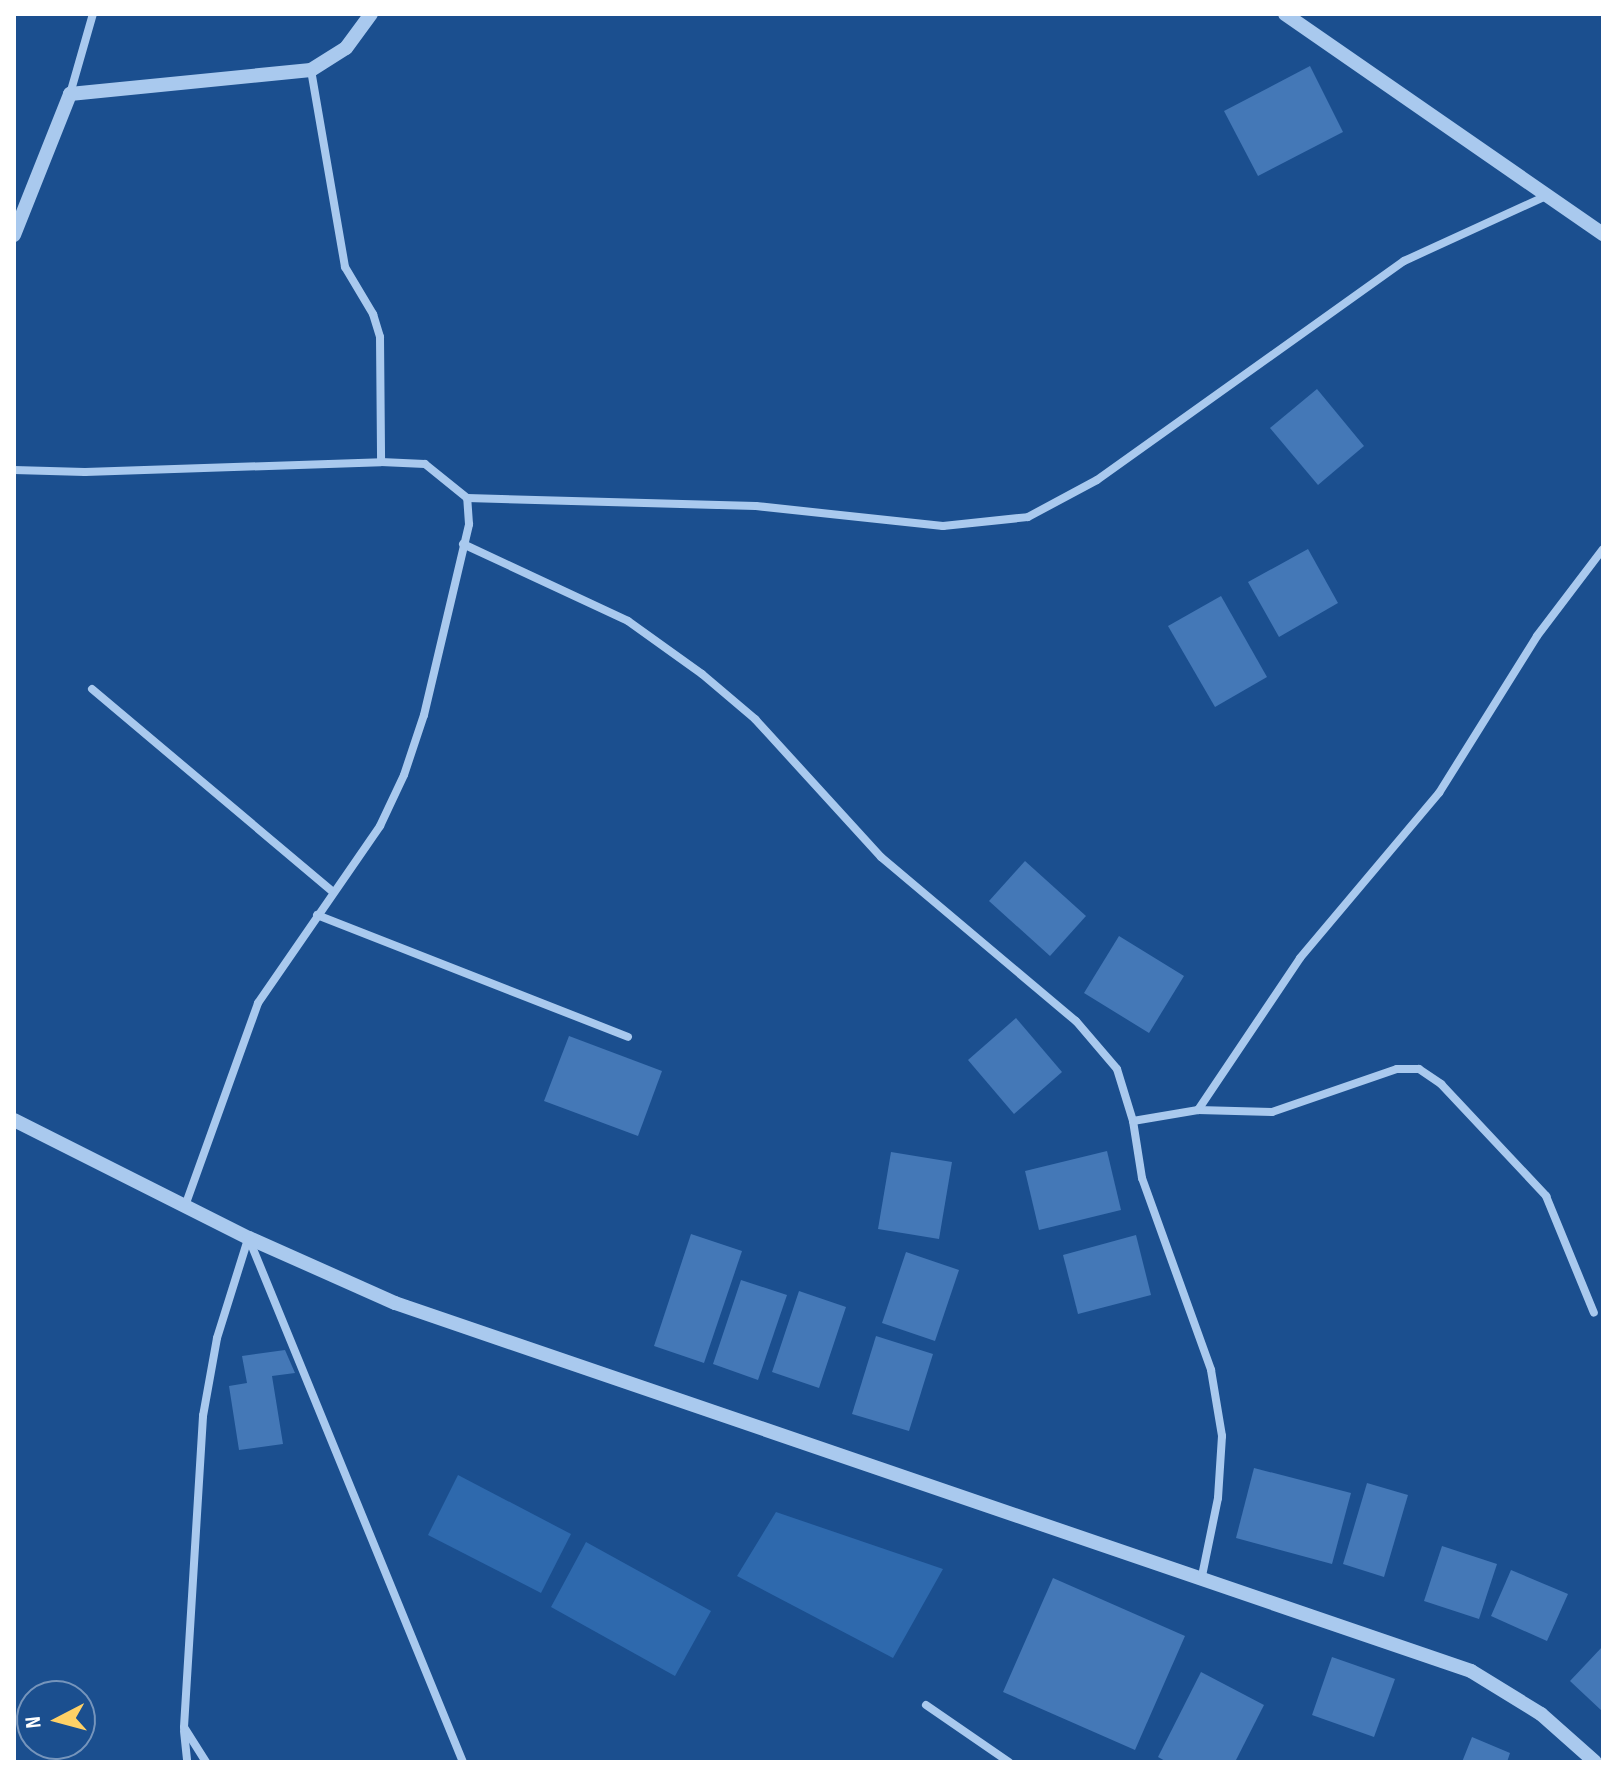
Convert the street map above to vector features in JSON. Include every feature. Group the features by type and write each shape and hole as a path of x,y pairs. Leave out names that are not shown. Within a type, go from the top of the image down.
{"street":[{"path":"14,235 70,94 93,14"},
{"path":"70,94 311,70 346,48 371,14"},
{"path":"1285,14 1603,234"},
{"path":"311,70 345,267 373,314 380,337 381,462"},
{"path":"14,470 85,472 381,462 425,464 467,498 756,506 943,526 1028,517 1097,480 1404,261 1546,196"},
{"path":"185,1206 252,1015 380,826 404,775 424,715 463,544 467,498"},
{"path":"463,544 628,621 744,710 881,857 1076,1021 1117,1069 1133,1121 1142,1178 1211,1370 1222,1436 1218,1498 1202,1576"},
{"path":"1198,1110 1300,958 1439,793 1537,636 1603,549"},
{"path":"92,689 333,892"},
{"path":"317,915 628,1037"},
{"path":"1133,1121 1198,1110 1272,1112 1397,1069 1419,1069 1441,1084 1546,1196 1594,1313"},
{"path":"14,1120 249,1238 395,1303 1015,1517 1202,1576 1471,1671 1541,1714 1595,1762"},
{"path":"187,1762 184,1727 203,1416 217,1338 249,1238"},
{"path":"249,1238 463,1762"},
{"path":"926,1705 1009,1762"},
{"path":"184,1727 206,1762"}],"shaded area":[{"path":"458,1475 571,1534 541,1593 428,1535"},
{"path":"776,1512 943,1569 893,1658 737,1576"},
{"path":"586,1542 711,1611 675,1676 551,1607"}],"building":[{"path":"1310,66 1343,132 1258,176 1224,111"},
{"path":"1317,389 1364,446 1318,485 1270,428"},
{"path":"1308,549 1338,603 1279,637 1248,582"},
{"path":"1221,596 1267,677 1215,707 1168,626"},
{"path":"1025,861 1086,916 1050,956 989,901"},
{"path":"1119,936 1184,976 1149,1033 1084,993"},
{"path":"1016,1018 1062,1072 1014,1114 968,1060"},
{"path":"569,1036 662,1071 638,1136 544,1101"},
{"path":"1107,1151 1121,1210 1039,1230 1025,1171"},
{"path":"891,1152 952,1162 939,1239 878,1229"},
{"path":"691,1234 742,1251 704,1363 654,1346"},
{"path":"1136,1235 1151,1295 1078,1314 1063,1255"},
{"path":"906,1252 959,1270 935,1341 882,1323"},
{"path":"741,1280 787,1295 758,1380 713,1364"},
{"path":"799,1291 846,1307 819,1388 772,1372"},
{"path":"876,1336 933,1354 909,1431 852,1414"},
{"path":"285,1350 295,1373 272,1376 283,1444 239,1450 229,1386 247,1383 242,1356"},
{"path":"1254,1468 1351,1493 1332,1564 1236,1538"},
{"path":"1367,1483 1408,1495 1384,1577 1343,1564"},
{"path":"1442,1546 1497,1564 1479,1619 1424,1601"},
{"path":"1511,1570 1568,1594 1547,1641 1491,1616"},
{"path":"1053,1578 1185,1636 1135,1750 1003,1692"},
{"path":"1603,1646 1603,1712 1570,1681"},
{"path":"1332,1657 1395,1679 1374,1737 1312,1715"},
{"path":"1201,1672 1264,1705 1235,1762 1167,1762 1158,1757"},
{"path":"1472,1737 1510,1753 1507,1762 1462,1762"}]}
